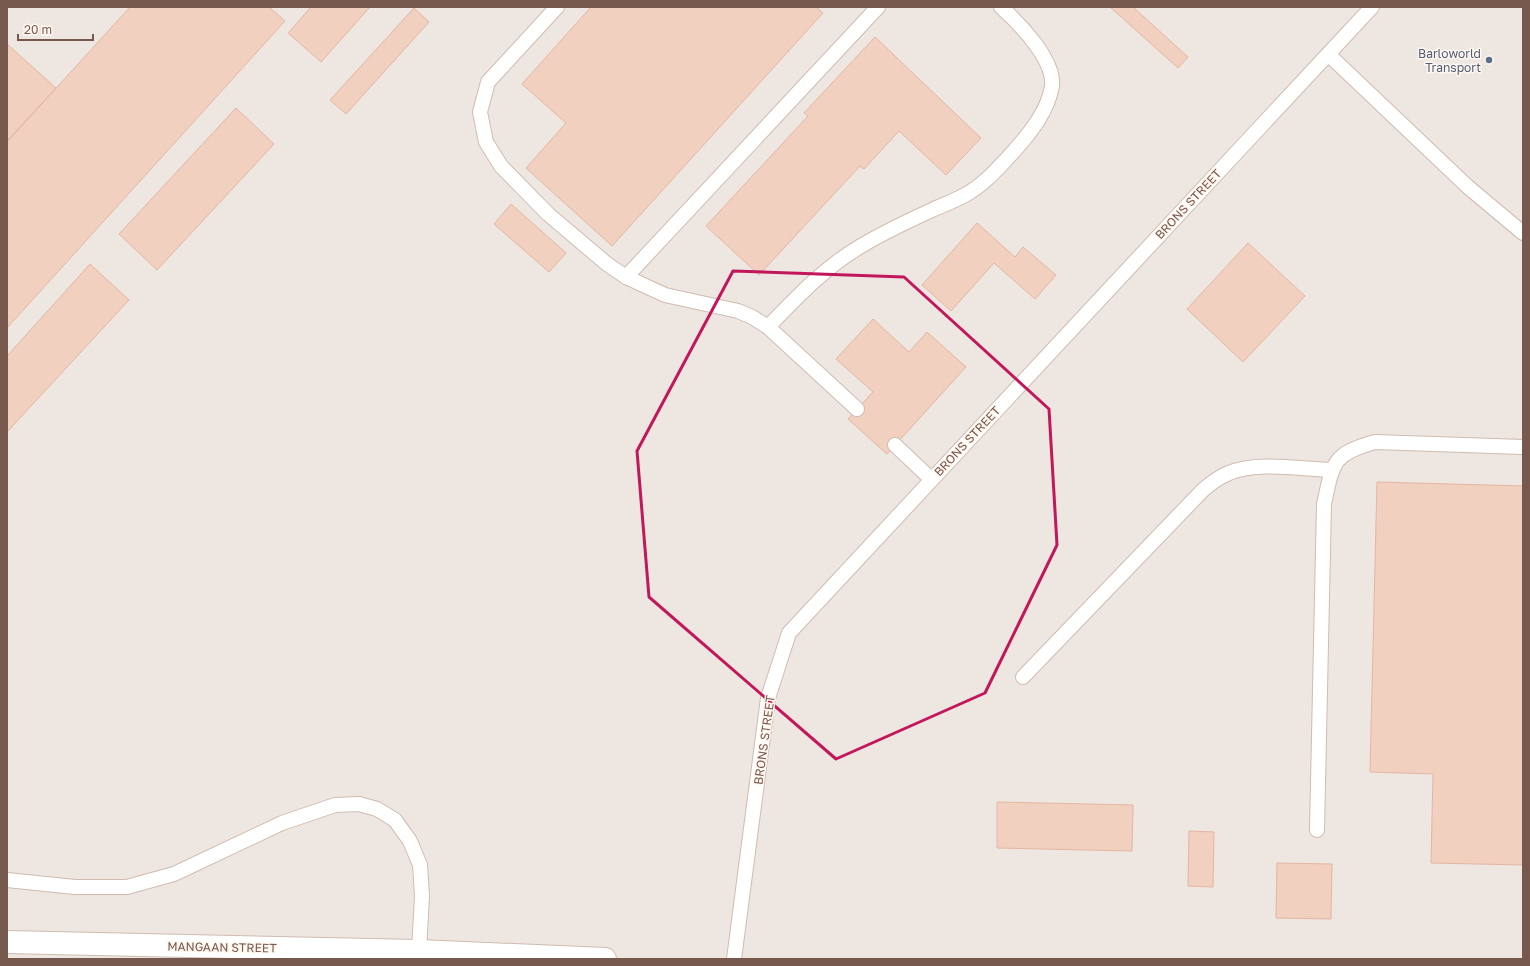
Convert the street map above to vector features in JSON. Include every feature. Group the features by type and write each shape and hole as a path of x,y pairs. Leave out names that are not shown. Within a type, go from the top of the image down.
{"street":[{"name":"MANGAAN STREET","path":"7,942 419,951 605,959"}],"lane":[{"path":"557,7 488,82 480,112 486,142 500,166 548,214 607,264 626,277 665,295 738,311 752,317 768,327 856,409"},
{"path":"626,277 878,7"},
{"path":"768,327 811,282 860,246 908,221 965,196 986,181 1021,143 1040,118 1052,85 1048,66 1034,41 1013,18 1000,7"},
{"name":"BRONS STREET","path":"734,959 768,698 789,633 1372,7"},
{"path":"1328,55 1468,187 1523,233"},
{"path":"1317,830 1324,504 1331,470 1341,457 1353,448 1376,442 1523,447"},
{"path":"895,445 931,479"},
{"path":"1023,676 1216,478 1230,472 1247,468 1331,470"},
{"path":"7,880 76,887 127,887 174,874 282,823 335,805 360,804 377,809 395,820 410,841 420,865 422,896 419,951"}],"highlighted area":[{"path":"733,271 904,277 1049,409 1057,545 985,693 836,759 649,597 637,451"}],"shaded area":[{"path":"7,7 1523,7 1523,959 7,959"}],"building":[{"path":"130,7 269,7 285,21 7,328 7,142"},
{"path":"311,7 370,7 321,62 288,33"},
{"path":"591,7 816,7 823,13 612,246 526,168 566,123 522,84"},
{"path":"1110,7 1133,7 1188,57 1178,68"},
{"path":"414,8 429,22 346,114 330,100"},
{"path":"875,37 981,138 946,175 899,131 864,169 860,166 759,275 706,226 808,116 804,113"},
{"path":"7,44 56,88 7,141"},
{"path":"236,108 274,144 157,270 119,234"},
{"path":"511,204 566,253 549,272 494,224"},
{"path":"977,223 1015,257 1023,247 1056,275 1035,299 994,263 951,311 922,285"},
{"path":"1248,243 1305,296 1243,362 1187,309"},
{"path":"90,264 129,300 7,432 7,356"},
{"path":"873,319 909,352 927,332 966,367 887,454 848,419 873,392 836,359"},
{"path":"1377,482 1523,486 1523,865 1431,863 1433,774 1370,772"},
{"path":"997,802 1133,805 1132,851 997,848"},
{"path":"1189,831 1214,832 1213,887 1188,886"},
{"path":"1277,863 1332,864 1331,919 1276,918"}],"place":[{"name":"Barloworld Transport","path":"1489,60"}]}
